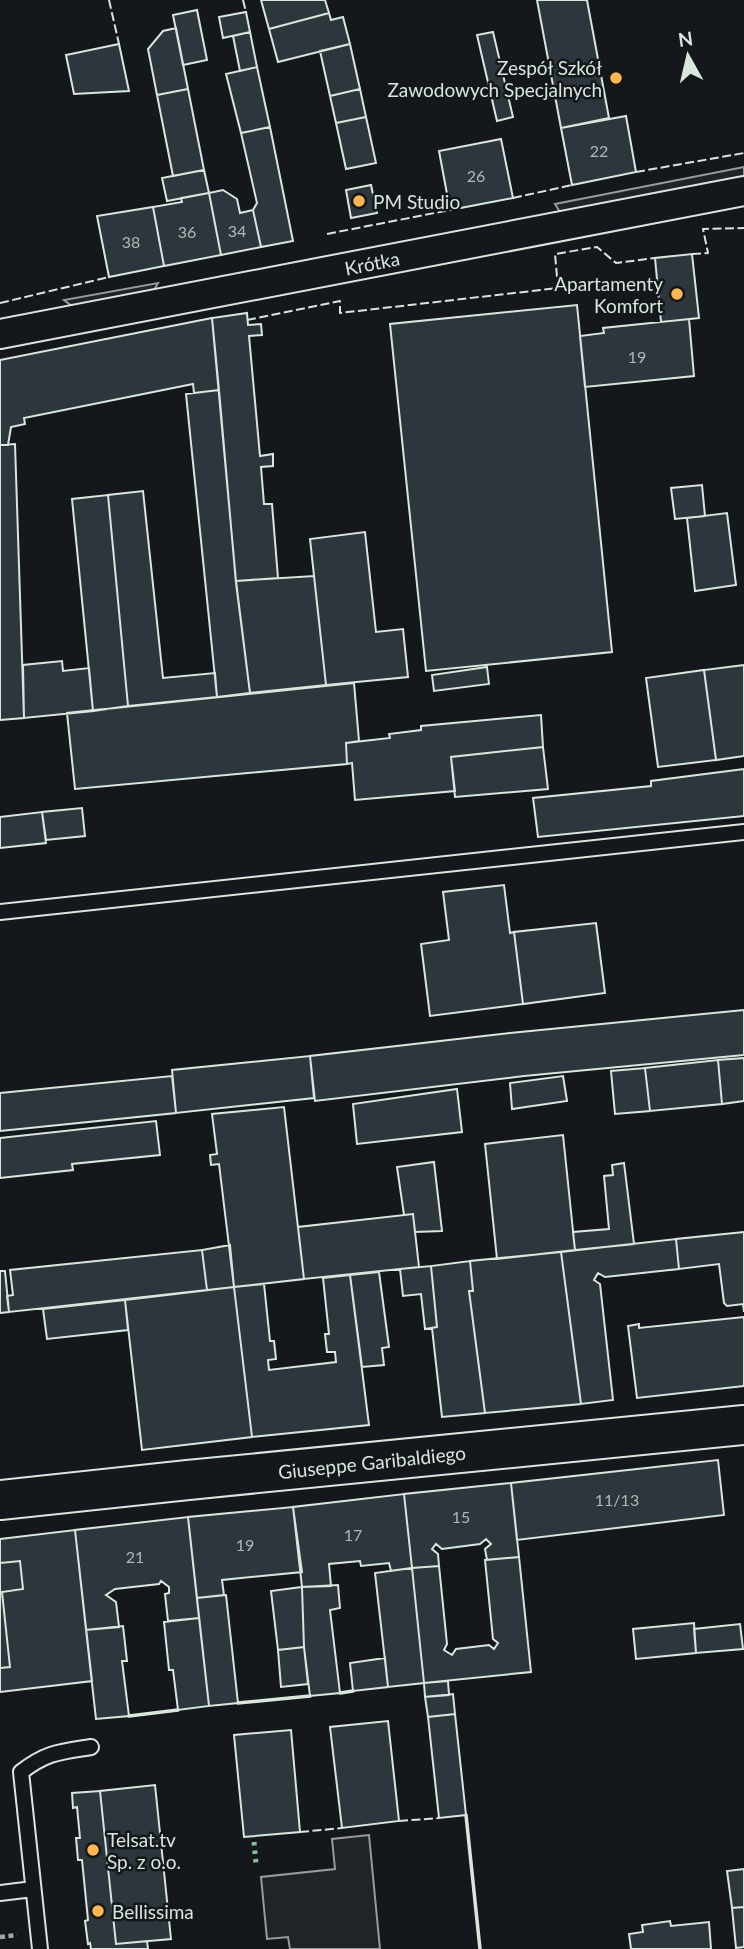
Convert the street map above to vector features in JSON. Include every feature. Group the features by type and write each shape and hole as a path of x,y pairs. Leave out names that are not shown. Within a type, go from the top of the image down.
{"street":[{"name":"Krótka","path":"0,334 744,191"},
{"name":"Giuseppe Garibaldiego","path":"0,1500 744,1425"}],"lane":[{"path":"0,912 744,832"},
{"path":"40,1949 21,1772 35,1760 50,1753 91,1747"},
{"path":"0,1893 33,1889"}],"shaded area":[{"path":"744,167 744,178 560,212 555,204"},
{"path":"158,283 153,292 73,307 64,300"},
{"path":"369,1835 380,1949 290,1949 288,1937 267,1939 261,1877 335,1869 332,1839"}],"building":[{"path":"261,0 325,0 329,13 269,29"},
{"path":"537,0 587,0 609,118 561,128"},
{"path":"197,10 207,60 183,65 173,15"},
{"path":"246,12 250,32 223,38 219,17"},
{"path":"329,13 331,20 343,17 350,44 278,62 269,29"},
{"path":"176,28 188,89 157,95 148,49 163,31"},
{"path":"250,32 257,67 240,71 233,36"},
{"path":"493,32 513,117 497,121 477,35"},
{"path":"119,44 129,91 74,94 66,55"},
{"path":"350,44 360,89 330,96 320,51"},
{"path":"257,67 270,127 241,133 226,74"},
{"path":"188,89 204,170 173,176 157,95"},
{"path":"360,89 366,117 336,123 330,96"},
{"path":"626,116 636,172 572,185 561,128"},
{"path":"366,117 376,163 346,169 336,123"},
{"path":"270,127 293,241 261,247 253,210 257,203 241,133"},
{"path":"501,139 513,198 450,210 439,151"},
{"path":"204,170 209,193 167,201 162,178"},
{"path":"371,185 377,213 351,218 346,190"},
{"path":"223,190 237,199 240,213 253,210 261,247 221,255 209,193"},
{"path":"209,193 221,255 164,266 153,207 182,202 181,198"},
{"path":"153,207 164,266 109,277 97,216"},
{"path":"692,254 699,318 661,322 655,258"},
{"path":"577,305 612,652 426,671 390,324"},
{"path":"247,313 248,325 261,324 262,335 249,336 260,456 273,454 273,466 261,467 264,504 272,504 278,578 236,581 212,318"},
{"path":"212,318 219,390 194,393 193,384 24,418 25,424 11,427 8,445 0,445 0,360"},
{"path":"689,319 694,376 585,387 580,336 604,333 603,328"},
{"path":"219,390 236,583 250,693 217,697 186,394"},
{"path":"15,444 24,718 0,720 0,445"},
{"path":"702,485 705,516 675,519 671,488"},
{"path":"143,491 163,678 215,673 217,697 128,706 108,495"},
{"path":"108,495 128,706 93,711 72,499"},
{"path":"727,513 736,585 695,591 687,518"},
{"path":"365,532 376,632 403,629 408,677 326,685 310,539"},
{"path":"314,576 326,685 250,693 236,581"},
{"path":"62,661 63,671 89,668 93,711 24,718 23,665"},
{"path":"744,665 744,756 716,760 704,670"},
{"path":"487,667 489,684 434,691 432,675"},
{"path":"704,670 716,760 658,767 646,678"},
{"path":"354,683 359,741 346,743 347,764 75,789 67,713"},
{"path":"541,715 543,747 451,757 455,791 355,800 352,763 347,764 346,743 390,738 389,734 421,730 421,726"},
{"path":"543,747 548,789 455,797 451,757"},
{"path":"744,769 744,816 538,837 533,798 651,786 651,781"},
{"path":"82,808 85,836 46,840 42,812"},
{"path":"42,812 46,843 0,848 0,817"},
{"path":"504,885 510,933 514,932 523,1004 430,1016 421,944 449,940 443,892"},
{"path":"596,923 605,993 523,1004 514,932"},
{"path":"744,1010 744,1055 524,1076 315,1101 310,1056"},
{"path":"310,1056 314,1098 176,1113 172,1070"},
{"path":"744,1058 744,1101 722,1104 718,1060"},
{"path":"718,1060 722,1104 650,1111 645,1068"},
{"path":"645,1068 650,1111 615,1114 611,1071"},
{"path":"172,1076 176,1113 0,1131 0,1093"},
{"path":"563,1076 567,1101 512,1109 510,1083"},
{"path":"457,1089 462,1132 357,1144 353,1104"},
{"path":"284,1107 304,1279 234,1287 219,1164 211,1165 210,1155 217,1154 212,1114"},
{"path":"156,1121 160,1155 72,1164 73,1170 0,1178 0,1138"},
{"path":"563,1135 575,1250 497,1259 485,1144"},
{"path":"434,1162 442,1231 415,1232 413,1214 404,1215 397,1167"},
{"path":"624,1163 634,1244 575,1250 573,1232 609,1229 604,1176 613,1175 612,1165"},
{"path":"413,1214 419,1267 304,1279 298,1227"},
{"path":"744,1232 744,1312 743,1304 727,1306 724,1303 719,1264 679,1269 676,1239"},
{"path":"676,1239 679,1269 605,1277 598,1273 594,1280 600,1284 613,1400 581,1404 561,1252"},
{"path":"230,1245 234,1287 207,1290 202,1250"},
{"path":"202,1250 207,1290 9,1312 7,1296 13,1295 10,1270"},
{"path":"561,1252 581,1404 485,1413 469,1291 473,1291 470,1261"},
{"path":"470,1261 473,1291 469,1291 485,1413 442,1417 432,1328 437,1327 431,1266"},
{"path":"431,1266 437,1327 425,1329 421,1294 403,1296 400,1269"},
{"path":"0,1271 5,1271 9,1312 0,1313"},
{"path":"379,1272 389,1347 382,1348 384,1365 362,1367 350,1275"},
{"path":"350,1275 369,1425 252,1437 234,1287 264,1284 270,1341 274,1341 276,1359 268,1360 269,1370 336,1362 335,1352 327,1352 325,1334 329,1334 323,1278"},
{"path":"234,1287 252,1437 142,1450 125,1300"},
{"path":"125,1300 128,1330 47,1339 43,1309"},
{"path":"744,1317 744,1386 637,1398 628,1326 639,1324 639,1328"},
{"path":"718,1460 724,1515 517,1540 511,1483"},
{"path":"511,1483 519,1557 487,1560 485,1549 491,1544 486,1539 480,1544 442,1549 436,1544 432,1549 438,1554 439,1566 412,1568 404,1494"},
{"path":"404,1494 412,1568 391,1571 389,1563 361,1566 360,1561 329,1564 331,1586 302,1587 293,1507"},
{"path":"293,1507 302,1572 222,1580 224,1595 197,1598 188,1517"},
{"path":"188,1517 199,1618 168,1621 165,1594 169,1593 169,1587 161,1581 159,1584 115,1589 106,1595 116,1602 119,1627 86,1630 75,1530"},
{"path":"75,1530 92,1681 0,1692 0,1668 10,1667 2,1592 23,1589 20,1561 0,1563 0,1539"},
{"path":"519,1557 531,1672 424,1683 412,1568 439,1566 447,1644 444,1650 452,1655 456,1649 489,1645 494,1649 498,1643 493,1639 485,1560"},
{"path":"20,1561 23,1589 2,1592 10,1667 0,1668 0,1563"},
{"path":"412,1568 424,1683 388,1687 375,1573"},
{"path":"338,1585 340,1608 330,1610 340,1693 310,1696 304,1647 302,1587"},
{"path":"302,1587 304,1647 278,1650 271,1591"},
{"path":"226,1595 238,1703 209,1706 197,1598"},
{"path":"199,1618 209,1706 178,1710 173,1670 169,1670 164,1622"},
{"path":"694,1623 696,1653 636,1659 633,1629"},
{"path":"740,1624 743,1649 696,1653 694,1629"},
{"path":"123,1626 127,1661 122,1661 129,1716 96,1719 86,1630"},
{"path":"304,1647 308,1684 281,1687 278,1650"},
{"path":"385,1658 388,1687 353,1691 350,1663"},
{"path":"448,1681 449,1695 425,1697 424,1683"},
{"path":"453,1694 455,1714 428,1717 425,1697"},
{"path":"455,1714 466,1815 439,1818 428,1717"},
{"path":"388,1721 399,1821 342,1828 330,1727"},
{"path":"291,1730 300,1832 244,1837 234,1735"},
{"path":"155,1785 171,1939 116,1944 100,1791"},
{"path":"100,1791 116,1944 147,1941 148,1949 91,1949 90,1943 88,1944 82,1860 78,1860 76,1838 80,1838 77,1807 73,1808 72,1793"},
{"path":"744,1869 744,1907 732,1908 727,1871"},
{"path":"744,1907 744,1947 736,1948 732,1908"},
{"path":"670,1921 671,1926 709,1922 711,1949 631,1949 629,1934 643,1932 642,1925"}],"hedge":[{"path":"254,1842 256,1864"}],"fence":[{"path":"109,0 119,44"},
{"path":"243,0 246,12"},
{"path":"636,172 744,153"},
{"path":"513,198 572,185"},
{"path":"327,234 450,210"},
{"path":"692,254 708,253 703,229 744,228"},
{"path":"247,320 340,301 340,313 558,288 555,254 597,247 616,263 655,258"},
{"path":"0,303 109,277"},
{"path":"399,1821 439,1818"},
{"path":"300,1832 342,1828"}],"wall":[{"path":"340,1693 353,1691"},
{"path":"238,1703 310,1696"},
{"path":"129,1716 178,1710"},
{"path":"466,1815 480,1949"}],"place":[{"name":"Zespół Szkół Zawodowych Specjalnych","path":"616,78"},
{"name":"PM Studio","path":"359,201"},
{"name":"Apartamenty Komfort","path":"677,294"},
{"name":"Telsat.tv Sp. z o.o.","path":"93,1850"},
{"name":"Bellissima","path":"98,1911"}]}
